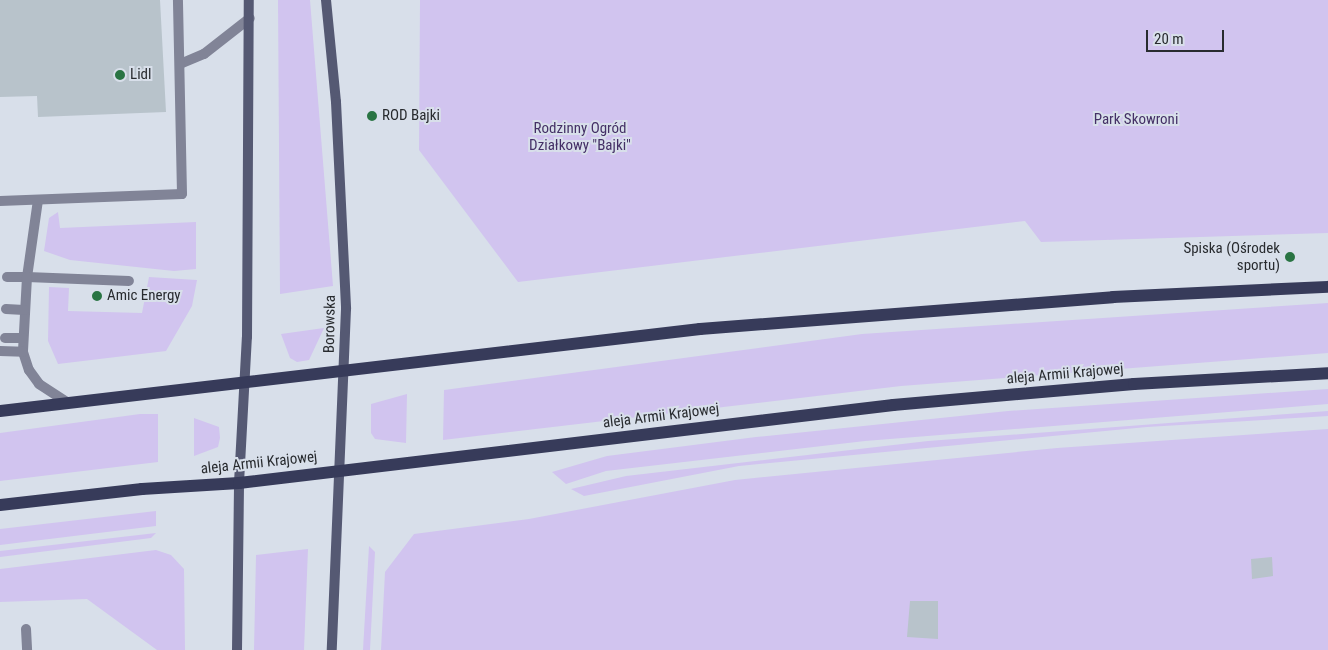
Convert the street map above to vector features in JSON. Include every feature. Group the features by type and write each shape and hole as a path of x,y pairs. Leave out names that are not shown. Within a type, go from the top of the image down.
{"main road":[{"path":"0,411 67,402 246,384 700,329 864,315 1328,288"},
{"name":"aleja Armii Krajowej","path":"0,505 142,489 239,483 893,405 1134,384 1328,373"}],"street":[{"path":"237,650 239,483 246,384 250,0"},
{"name":"Borowska","path":"326,0 346,284 332,650"}],"lane":[{"path":"0,201 182,194 178,0"},
{"path":"180,64 204,54 250,18"},
{"path":"38,200 26,278 23,352 34,378 67,402"},
{"path":"7,277 129,280"},
{"path":"6,309 24,310"},
{"path":"5,338 23,338"},
{"path":"0,351 23,352"},
{"path":"26,629 27,650"}],"green space":[{"path":"278,0 310,0 333,286 280,294"},
{"name":"Rodzinny Ogród Działkowy \"Bajki\"","path":"420,0 1328,0 1328,233 1041,242 1025,221 518,282 419,150"},
{"path":"58,212 60,228 196,222 196,269 174,271 70,260 44,251 49,218"},
{"path":"149,277 197,280 192,306 166,351 58,364 48,341 49,287 69,288 68,311 142,313"},
{"path":"1328,303 1328,353 901,386 443,440 444,390 862,334"},
{"path":"324,328 309,360 297,362 290,358 281,334"},
{"path":"1328,389 1328,404 865,441 606,471 566,484 552,472 607,456 756,437 1008,411"},
{"path":"407,394 406,443 375,439 371,433 371,404"},
{"path":"1328,411 1328,416 1147,427 739,466 584,496 571,489 626,476 928,441"},
{"path":"140,414 158,414 158,462 0,481 0,433"},
{"path":"194,418 219,427 220,438 218,447 194,456"},
{"path":"1328,429 1328,650 381,650 385,572 414,534 529,519 735,480 1057,448"},
{"path":"156,511 156,526 0,545 0,529"},
{"path":"156,533 151,538 0,557 0,551"},
{"path":"369,546 375,552 370,650 363,650"},
{"path":"308,549 304,650 254,650 256,555"},
{"path":"156,550 171,555 184,569 185,650 157,650 87,599 0,602 0,569"}],"building":[{"path":"0,0 160,0 166,112 38,117 37,96 0,97"},
{"path":"1272,557 1273,576 1252,579 1251,559"},
{"path":"910,601 938,601 938,639 907,637"}],"place":[{"name":"Lidl","path":"120,75"},
{"name":"ROD Bajki","path":"372,116"},
{"name":"Spiska (Ośrodek sportu)","path":"1290,257"},
{"name":"Amic Energy","path":"97,296"}],"park label":[{"name":"Park Skowroni","path":"1136,120"}]}
